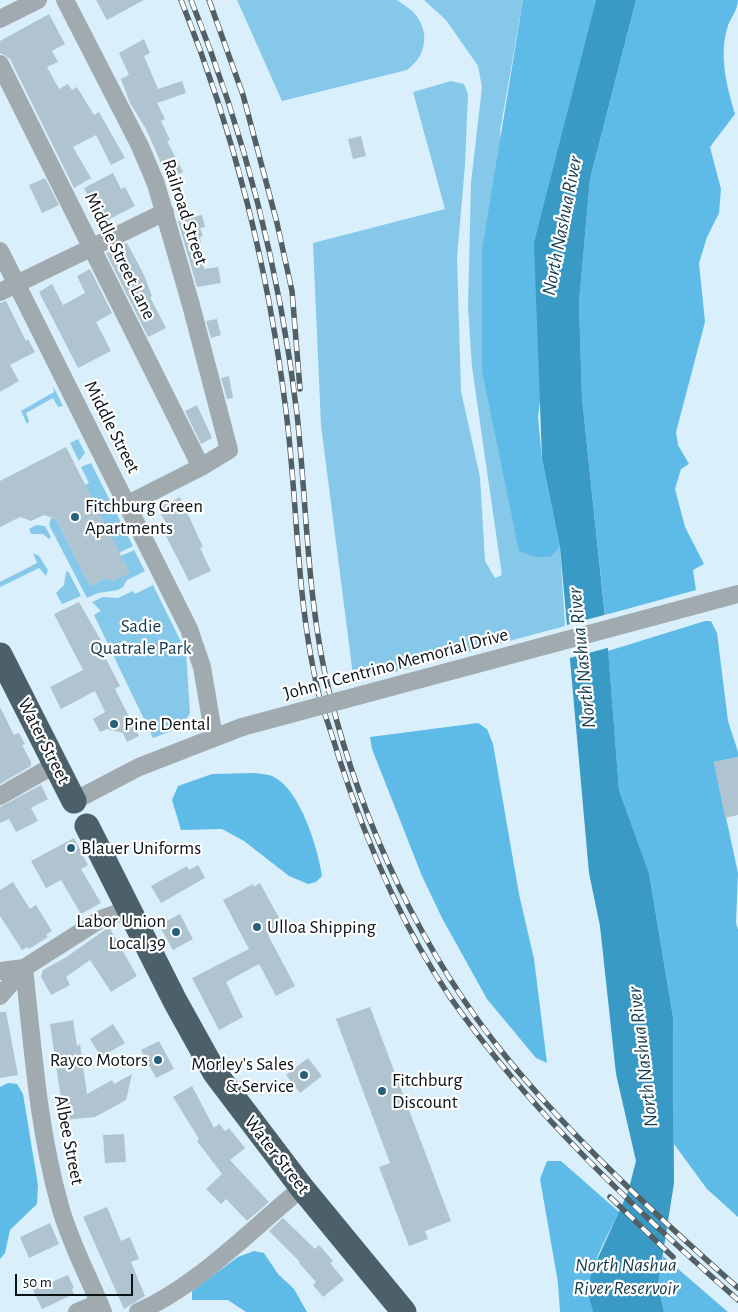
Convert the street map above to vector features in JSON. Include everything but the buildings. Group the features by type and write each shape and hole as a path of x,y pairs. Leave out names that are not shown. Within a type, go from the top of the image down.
{"highway":[{"name":"Water Street","path":"0,654 74,801"},
{"name":"Water Street","path":"86,826 215,1073 302,1188 404,1312"}],"street":[{"path":"0,19 38,0"},
{"name":"Railroad Street","path":"65,0 140,146 153,176 165,212 229,450 201,467"},
{"name":"Middle Street Lane","path":"0,64 201,467"},
{"path":"0,292 165,212"},
{"name":"Middle Street","path":"0,251 128,504 194,641 202,667 214,738"},
{"path":"128,504 201,467"},
{"name":"John T Centrino Memorial Drive","path":"74,801 139,767 242,728 738,594"},
{"path":"0,796 56,764"},
{"path":"0,996 24,968 101,919 129,908"},
{"path":"0,971 24,968"},
{"name":"Albee Street","path":"24,968 39,1099 51,1169 68,1229 101,1307"},
{"path":"138,1312 161,1300 199,1275 302,1188"},
{"path":"77,1312 101,1307"}],"green space":[{"path":"237,0 397,0 416,15 422,25 424,32 423,47 418,59 407,70 282,101"},
{"path":"424,0 523,0 500,131 551,557 560,547 565,626 354,683 321,425 313,243 445,209 413,92 451,81 464,84 468,94 465,165 457,258 461,391 480,477 485,561 495,578 502,575 472,367 468,307 471,183 482,87 478,66 446,20"},
{"path":"53,386 63,406 58,407 53,398 26,413 29,421 27,424 21,411 54,392"},
{"path":"78,439 85,453 79,461 70,443"},
{"path":"91,463 133,546 119,553 85,485 89,483 81,467"},
{"path":"51,518 56,519 90,586 104,579 121,556 134,550 145,571 127,580 123,587 118,590 98,593 87,598 49,525"},
{"path":"36,525 45,526 51,537 49,539 43,534 31,534 29,529"},
{"path":"33,553 39,556 48,570 46,576 39,568 0,587 0,582 37,563"},
{"path":"68,571 81,596 62,604 56,593 64,585 66,572"},
{"name":"Sadie Quatrale Park","path":"153,585 186,652 190,713 182,727 153,738 94,615 101,611 92,602 103,597 118,598 133,591 135,594"}],"shaded area":[{"path":"523,0 596,0 584,53 538,417 542,459 560,547 551,557 535,557 519,551 482,371 482,250"},
{"path":"636,0 738,0 737,8 727,29 724,50 727,83 735,114 710,147 721,189 719,213 707,237 699,263 705,322 676,432 678,445 689,464 681,469 675,489 685,527 704,564 693,570 696,590 605,615 582,398 579,303 590,179"},
{"path":"705,621 711,621 717,633 728,721 738,752 738,757 714,762 738,873 736,923 738,930 738,1217 707,1189 674,1144 673,1017 649,873 619,790 608,651"},
{"path":"478,723 487,729 493,744 519,894 534,959 547,1063 536,1058 487,999 442,918 422,876 372,749 370,737"},
{"path":"255,773 272,776 283,784 300,807 312,836 320,864 322,876 316,882 308,884 289,876 244,841 222,829 181,830 172,800 178,786 212,774"},
{"path":"8,1083 17,1084 23,1094 38,1185 37,1204 10,1230 5,1253 0,1259 0,1087"},
{"path":"547,1161 561,1161 619,1212 596,1260 591,1284 593,1312 560,1312 558,1283 540,1179"},
{"path":"254,1251 264,1253 278,1274 294,1289 307,1312 246,1312 228,1300 192,1300 192,1291 238,1257"},
{"path":"663,1256 728,1312 664,1312 658,1285"}],"water":[{"path":"596,0 636,0 590,179 579,303 582,398 607,636 619,790 649,873 673,1017 674,1183 658,1285 664,1312 593,1312 589,1296 591,1273 628,1192 636,1161 616,1074 600,926 589,873 560,547 542,459 534,243"}],"pier":[{"path":"608,614 611,647 566,659 563,626"}],"railway":[{"path":"181,0 218,101 233,151 247,202 270,305 290,446 306,625 319,695 361,820 386,882 416,941 450,997 514,1080 622,1194 738,1300"},
{"path":"191,0 228,101 244,152 270,255 281,308 297,414 312,591 322,661 343,743 359,792 378,839 399,886 448,976 476,1018 507,1058 533,1089 618,1178 738,1288"},
{"path":"209,0 243,95 277,223 292,291 300,389"},
{"path":"610,1197 673,1257"}],"place":[{"name":"Fitchburg Green Apartments","path":"75,517"},
{"name":"Pine Dental","path":"114,724"},
{"name":"Blauer Uniforms","path":"71,848"},
{"name":"Ulloa Shipping","path":"257,927"},
{"name":"Labor Union Local 39","path":"176,932"},
{"name":"Rayco Motors","path":"158,1060"},
{"name":"Morley's Sales & Service","path":"304,1075"},
{"name":"Fitchburg Discount","path":"382,1091"}],"water label":[{"name":"North Nashua River","path":"562,226"},
{"name":"North Nashua River","path":"582,658"},
{"name":"North Nashua River","path":"643,1057"},
{"name":"North Nashua River Reservoir","path":"626,1276"}]}
